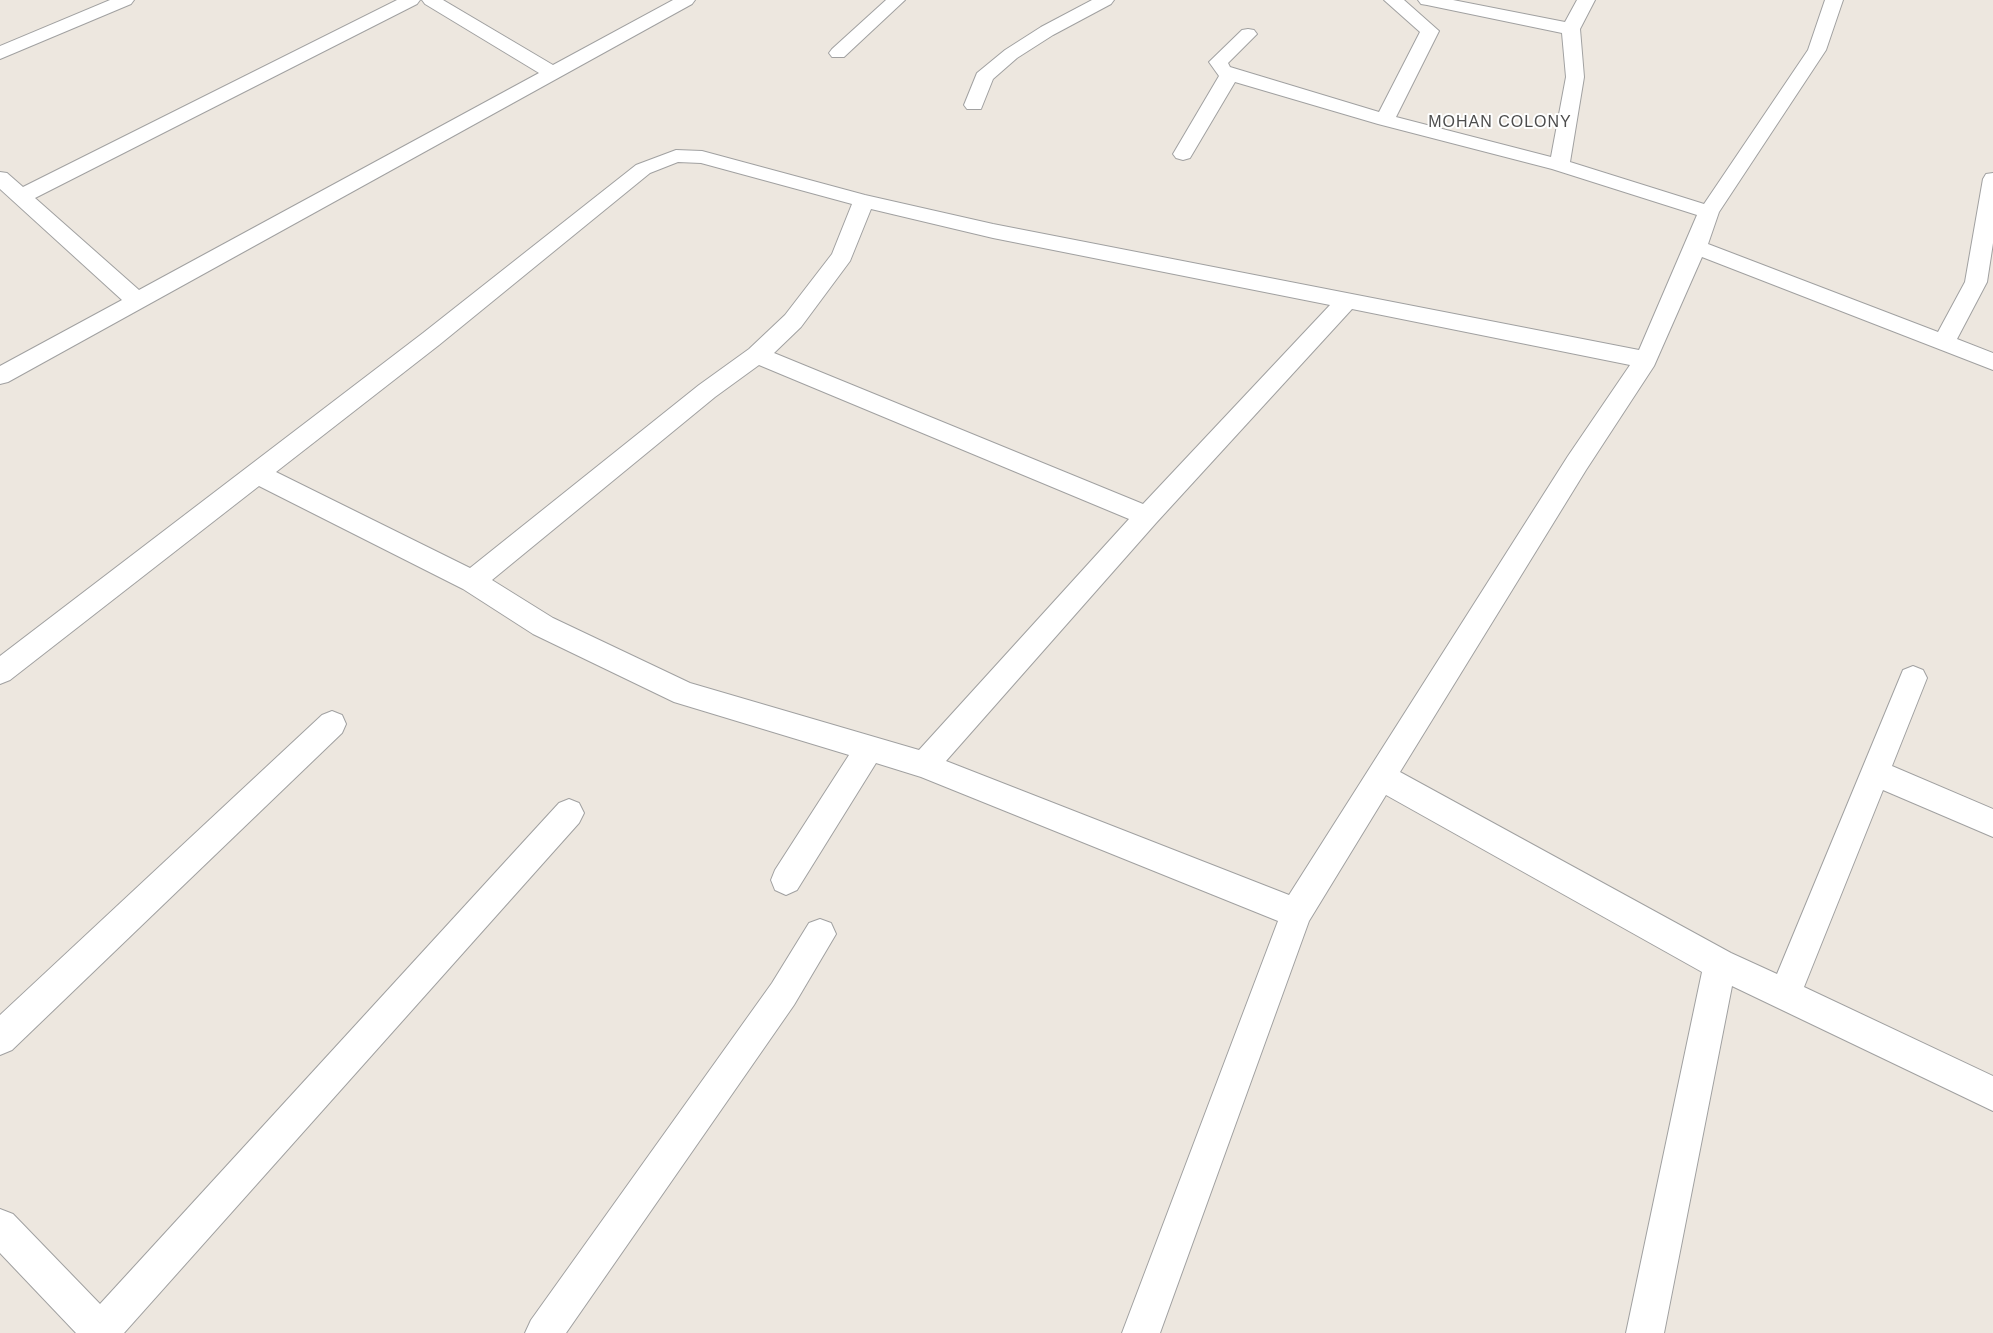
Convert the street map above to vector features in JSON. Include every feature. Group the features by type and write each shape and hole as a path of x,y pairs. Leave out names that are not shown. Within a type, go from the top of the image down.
{"street":[{"path":"0,53 125,0"},
{"path":"20,197 411,0"},
{"path":"432,0 553,73"},
{"path":"0,376 686,0"},
{"path":"838,53 896,0"},
{"path":"974,105 984,77 1010,54 1047,30 1106,0"},
{"path":"1385,120 1430,31 1393,0"},
{"path":"1428,0 1572,29"},
{"path":"1559,164 1574,76 1572,29 1586,0"},
{"path":"1141,1333 1296,913 1577,463 1646,360 1696,247 1709,212 1817,50 1834,0"},
{"path":"1248,34 1218,62 1223,71 1385,120 1559,164 1709,212"},
{"path":"1183,154 1230,74"},
{"path":"0,672 258,474 643,169 676,156 702,157 864,201 994,231 1646,360"},
{"path":"0,178 137,301"},
{"path":"1944,343 1976,282 1993,179"},
{"path":"472,581 707,391 758,355 793,321 842,256 864,201"},
{"path":"1696,247 1993,362"},
{"path":"924,766 1147,516 1346,302"},
{"path":"758,355 1147,516"},
{"path":"258,474 472,581 543,626 684,693 924,766 1296,913"},
{"path":"1785,995 1913,678"},
{"path":"0,1038 332,724"},
{"path":"786,880 869,749"},
{"path":"1874,772 1993,823"},
{"path":"1382,777 1720,964 1993,1094"},
{"path":"0,1227 101,1332 569,813"},
{"path":"544,1333 783,994 820,934"},
{"path":"1646,1333 1720,964"}],"district":[{"name":"MOHAN COLONY","path":"1500,123"}]}
